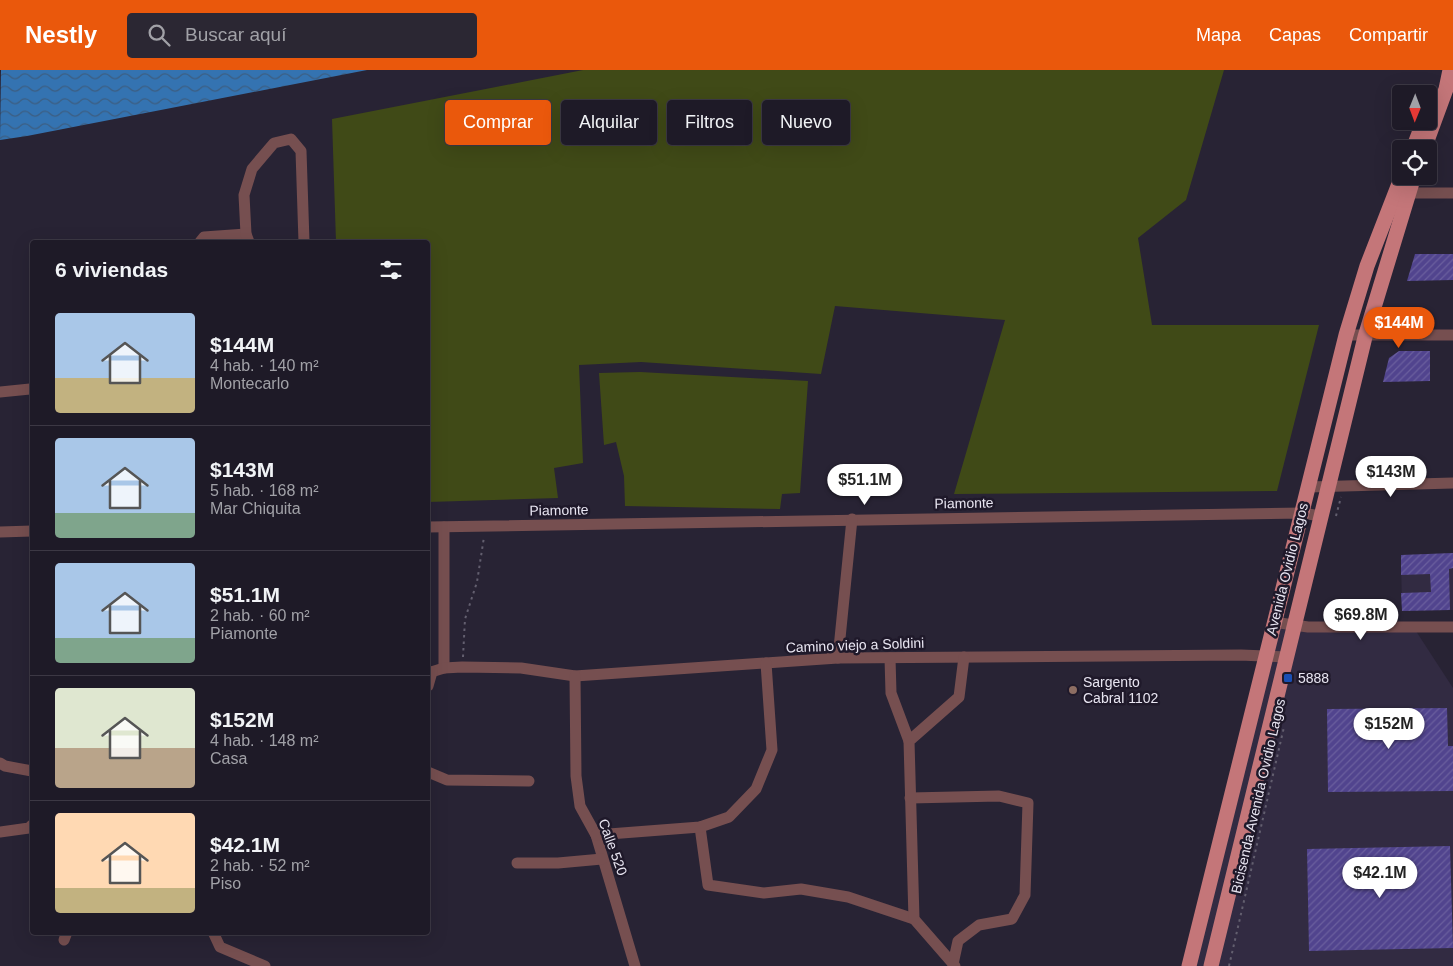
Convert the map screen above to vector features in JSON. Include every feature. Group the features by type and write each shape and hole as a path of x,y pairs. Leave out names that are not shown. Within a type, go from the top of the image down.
{"main road":[{"path":"1438,91 1448,70"},
{"path":"1427,140 1446,88 1448,70"},
{"name":"Avenida Ovidio Lagos","path":"1211,966 1294,625 1328,520 1365,337 1402,193 1402,185"},
{"name":"Avenida Ovidio Lagos","path":"1189,966 1273,622 1346,336 1367,266 1408,185"}],"street":[{"path":"202,240 204,237 248,238 244,196 252,169 274,143 291,139 301,151 304,240"},
{"path":"1402,193 1453,193"},
{"path":"1346,336 1453,335"},
{"path":"0,392 30,389"},
{"path":"1308,487 1453,483"},
{"name":"Piamonte","path":"430,527 1302,513 1328,520"},
{"path":"838,658 852,519"},
{"path":"444,527 444,668"},
{"path":"0,532 30,531"},
{"path":"1273,622 1308,627 1453,627"},
{"path":"909,741 959,697 964,657"},
{"name":"Camino viejo a Soldini","path":"430,672 444,668 462,667 521,668 574,676 838,658 1286,657"},
{"path":"890,658 891,693 909,741 914,919"},
{"path":"596,835 700,827 729,817 756,789 772,750 766,663"},
{"name":"Calle 520","path":"574,676 580,806 596,835 635,966"},
{"path":"0,763 5,766 30,771"},
{"path":"430,773 447,780 529,781"},
{"path":"910,798 999,796 1028,803 1025,895 1012,918 979,925 958,941 954,965"},
{"path":"0,832 30,827"},
{"path":"700,827 708,885 764,893 801,889 839,895 914,919 954,965"},
{"path":"517,863 558,863 602,859"},
{"path":"214,935 220,947 265,966"}],"path":[{"path":"1328,520 1336,486"},
{"path":"462,667 466,619 477,582 486,526"},
{"name":"Bicisenda Avenida Ovidio Lagos","path":"1229,966 1285,724"}],"shaded area":[{"path":"1453,553 1453,610 1402,611 1401,555"},
{"path":"1273,622 1414,628 1453,688 1453,966 1189,966"}],"green space":[{"path":"583,70 1224,70 1186,200 1138,238 1152,325 1319,325 1277,491 954,494 1005,320 835,306 821,374 641,362 579,365 583,463 554,468 558,498 430,502 430,240 336,240 332,119"},
{"path":"640,372 808,381 800,493 782,494 780,509 625,506 624,476 616,442 604,445 599,373"}],"water":[{"path":"1,70 367,70 27,136 0,140"}],"building":[{"path":"1415,254 1453,254 1453,280 1407,281"},
{"path":"1399,351 1430,351 1430,381 1383,382 1389,358"},
{"path":"1453,553 1453,568 1449,569 1450,610 1402,611 1401,593 1431,592 1430,574 1401,575 1401,555"},
{"path":"1447,708 1448,746 1453,746 1453,791 1328,792 1327,709"},
{"path":"1450,846 1453,948 1309,951 1307,849"}],"place":[{"name":"5888","path":"1288,678"},
{"name":"Sargento Cabral 1102","path":"1073,690"}]}
